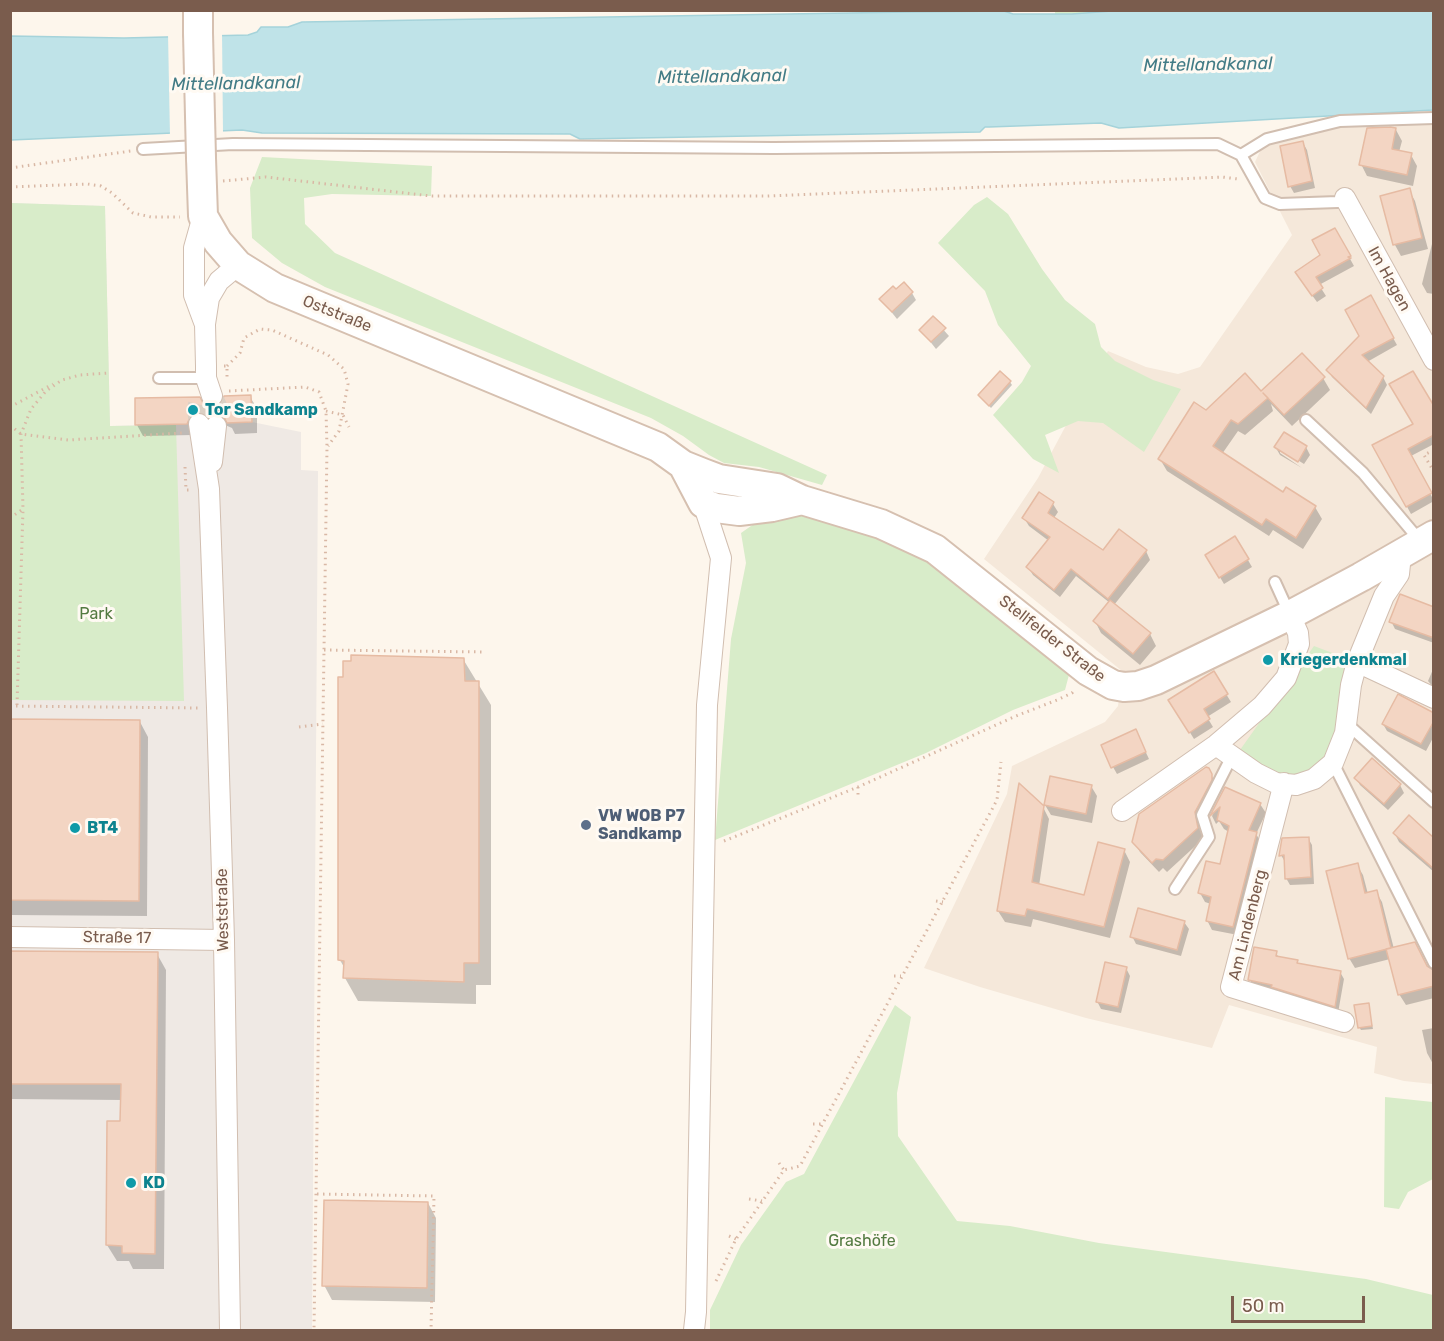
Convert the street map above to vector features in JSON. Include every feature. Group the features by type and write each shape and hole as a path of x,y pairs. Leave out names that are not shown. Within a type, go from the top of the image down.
{"street":[{"name":"Oststraße","path":"198,10 203,216 218,242 238,265 274,288 658,447 683,465"},
{"name":"Im Hagen","path":"1345,198 1434,360"},
{"path":"203,216 194,248 194,295 205,324 212,390"},
{"path":"205,324 209,298 219,281 238,265"},
{"name":"Weststraße","path":"205,426 224,940 230,1330"},
{"path":"683,465 703,503 721,558 707,705 695,1321"},
{"name":"Stellfelder Straße","path":"683,465 718,479 777,488 802,500 881,524 935,549 1088,671 1113,685 1124,687 1138,686 1156,680 1290,615 1418,544"},
{"path":"703,503 716,508 739,511 802,500"},
{"path":"1224,751 1256,773 1276,783 1296,785 1314,779 1333,763 1345,733 1351,685 1357,662 1384,596 1418,544"},
{"path":"1122,811 1224,751 1286,678 1299,644 1298,633 1290,615"},
{"path":"1357,662 1434,698"},
{"name":"Am Lindenberg","path":"1284,783 1232,987 1344,1022"},
{"name":"Straße 17","path":"10,937 224,940"}],"lane":[{"path":"1241,155 1267,139 1340,121 1434,118"},
{"path":"143,149 233,144 774,148 1218,144 1241,155 1265,198 1280,204 1338,202 1345,198"},
{"path":"159,378 212,390"},
{"path":"1306,420 1363,474 1418,544"},
{"path":"1275,582 1290,615"},
{"path":"1346,723 1434,802"},
{"path":"1176,889 1209,837 1202,814 1224,751"},
{"path":"1333,763 1434,963"}],"path":[{"path":"10,168 143,149"},
{"path":"201,170 431,195 767,196 1222,177 1254,180"},
{"path":"10,187 87,184 100,186 133,213 151,217 203,216"},
{"path":"227,366 240,353 244,338 260,329 272,330 328,355 344,369 348,384 339,431 327,447"},
{"path":"10,407 62,380 80,375 108,373"},
{"path":"16,705 23,509 21,434 31,409 46,391 62,380"},
{"path":"212,390 305,387 319,392 326,411 314,1330"},
{"path":"326,411 343,415"},
{"path":"343,415 349,427"},
{"path":"10,425 21,434 68,440 185,432 205,426"},
{"path":"1434,450 1424,455 1434,472"},
{"path":"10,518 23,509"},
{"path":"324,650 486,652"},
{"path":"704,858 718,843 858,787 1072,693 1088,671"},
{"path":"10,705 217,708"},
{"path":"299,727 323,724"},
{"path":"695,1321 736,1239 784,1170 800,1166 997,801 1001,762"},
{"path":"858,787 858,798"},
{"path":"936,901 943,902"},
{"path":"894,976 901,976"},
{"path":"856,1052 861,1052"},
{"path":"813,1124 822,1124"},
{"path":"779,1163 784,1170"},
{"path":"317,1194 434,1196 431,1330"},
{"path":"749,1199 762,1201"},
{"path":"729,1236 736,1239"}],"shaded area":[{"path":"1350,122 1433,122 1433,1084 1404,1081 1374,1073 1377,1047 1229,1005 1212,1048 1086,1018 924,968 1007,794 1012,766 1105,722 1118,706 1122,671 984,559 1038,478 1108,351 1146,367 1178,374 1200,367 1292,235 1255,162 1262,147"},
{"path":"11,203 105,206 110,426 252,422 301,432 301,470 318,471 312,1330 11,1330"}],"green space":[{"path":"1055,10 1125,11 1055,14"},
{"path":"262,157 432,166 431,196 332,194 304,198 305,224 335,253 827,475 822,485 759,467 724,463 651,418 325,287 282,263 252,238 250,188"},
{"path":"987,197 1008,214 1042,269 1065,300 1095,324 1101,347 1115,361 1153,380 1181,389 1144,452 1103,423 1078,421 1045,435 1059,473 1033,459 993,415 1022,382 1031,366 998,325 985,291 938,243 974,205"},
{"name":"Park","path":"11,203 105,206 110,426 176,425 184,701 11,700"},
{"path":"808,515 900,546 940,566 1070,671 1065,690 1013,710 926,753 715,840 731,639 746,563 741,533 761,519"},
{"path":"1314,646 1351,660 1331,752 1310,775 1280,778 1240,750"},
{"name":"Grashöfe","path":"895,1005 911,1017 897,1093 898,1136 957,1221 1010,1226 1099,1243 1366,1279 1433,1295 1433,1330 710,1330 710,1310 741,1245 786,1182 804,1174"},
{"path":"1385,1097 1433,1102 1433,1179 1408,1192 1399,1209 1384,1207"}],"water":[{"name":"Mittellandkanal","path":"1125,10 1433,11 1433,110 1119,128 1101,123 985,127 980,132 580,139 570,134 262,133 242,130 11,140 11,36 124,38 248,35 257,32 261,27 288,27 302,22 1004,11 1013,14 1072,14"}],"pier":[{"path":"222,32 223,134 170,136 168,33"}],"building":[{"path":"1367,128 1396,128 1392,149 1412,153 1407,175 1359,165"},
{"path":"1303,141 1312,181 1288,187 1280,146"},
{"path":"1410,188 1422,238 1393,245 1380,196"},
{"path":"1335,228 1351,256 1348,257 1351,258 1316,277 1323,288 1312,296 1295,272 1320,255 1312,240"},
{"path":"904,282 913,292 892,312 879,299 893,286 896,289"},
{"path":"1371,295 1394,338 1362,355 1384,376 1366,408 1326,370 1359,336 1345,310"},
{"path":"933,316 946,328 931,342 919,330"},
{"path":"1302,353 1325,377 1284,415 1268,398 1238,424 1231,420 1213,446 1283,492 1286,487 1316,506 1296,538 1266,519 1262,525 1158,459 1194,402 1206,410 1245,373 1261,391"},
{"path":"1000,371 1011,381 989,406 978,395"},
{"path":"1413,371 1434,406 1434,435 1408,449 1432,493 1406,507 1372,445 1413,424 1389,384"},
{"name":"Tor Sandkamp","path":"251,395 252,422 227,423 224,417 218,414 209,417 198,412 191,415 187,424 135,425 135,398 200,397 204,405 210,408 221,404 224,396"},
{"path":"1284,432 1307,446 1298,462 1274,447"},
{"path":"1039,492 1054,502 1048,513 1103,550 1119,529 1147,550 1108,599 1071,569 1054,590 1026,567 1050,537 1022,518"},
{"path":"1235,536 1249,559 1219,578 1205,555"},
{"path":"1400,594 1434,607 1434,638 1389,622"},
{"path":"1110,600 1151,633 1133,654 1093,621"},
{"path":"351,655 464,658 465,681 479,681 479,963 464,963 464,982 343,978 344,961 338,960 338,677 343,677 343,661 351,661"},
{"path":"1214,671 1228,694 1204,709 1210,719 1189,733 1168,700"},
{"path":"1398,694 1434,713 1434,721 1421,744 1382,724"},
{"name":"BT4","path":"10,719 140,720 139,901 10,900"},
{"path":"1136,729 1146,752 1111,768 1101,745"},
{"path":"1372,758 1401,784 1384,804 1354,778"},
{"path":"1206,767 1212,774 1212,780 1195,812 1198,828 1163,860 1156,859 1152,863 1132,842 1139,814"},
{"path":"1050,776 1092,785 1086,814 1044,805"},
{"path":"1019,783 1044,806 1032,882 1084,895 1098,842 1125,849 1104,927 1027,909 1025,916 997,911"},
{"path":"1225,787 1261,803 1249,830 1257,832 1233,927 1206,921 1211,897 1198,893 1206,861 1220,864 1229,826 1217,820 1220,807 1210,816"},
{"path":"1409,815 1434,838 1434,869 1393,833"},
{"path":"1309,837 1311,877 1285,879 1284,855 1279,856 1282,838"},
{"path":"1358,863 1365,893 1377,890 1391,948 1348,959 1326,871"},
{"path":"1138,908 1185,921 1177,950 1130,937"},
{"path":"1415,942 1427,966 1434,970 1434,986 1398,995 1386,949"},
{"path":"1254,947 1277,951 1276,956 1298,960 1297,963 1341,971 1335,1007 1271,987 1272,985 1248,980"},
{"name":"KD","path":"10,951 158,952 155,1254 122,1253 122,1246 106,1245 107,1121 120,1121 121,1084 10,1084"},
{"path":"1105,962 1127,967 1118,1007 1096,1002"},
{"path":"1369,1003 1372,1026 1358,1028 1354,1005"},
{"path":"324,1200 428,1202 427,1288 322,1286"}],"tunnel":[{"path":"212,396 218,408 216,426"},
{"path":"199,424 197,409 200,397"}],"place":[{"name":"Tor Sandkamp","path":"193,410"},
{"name":"Kriegerdenkmal","path":"1268,660"},
{"name":"VW WOB P7 Sandkamp","path":"586,825"},
{"name":"BT4","path":"75,828"},
{"name":"KD","path":"131,1183"}]}
